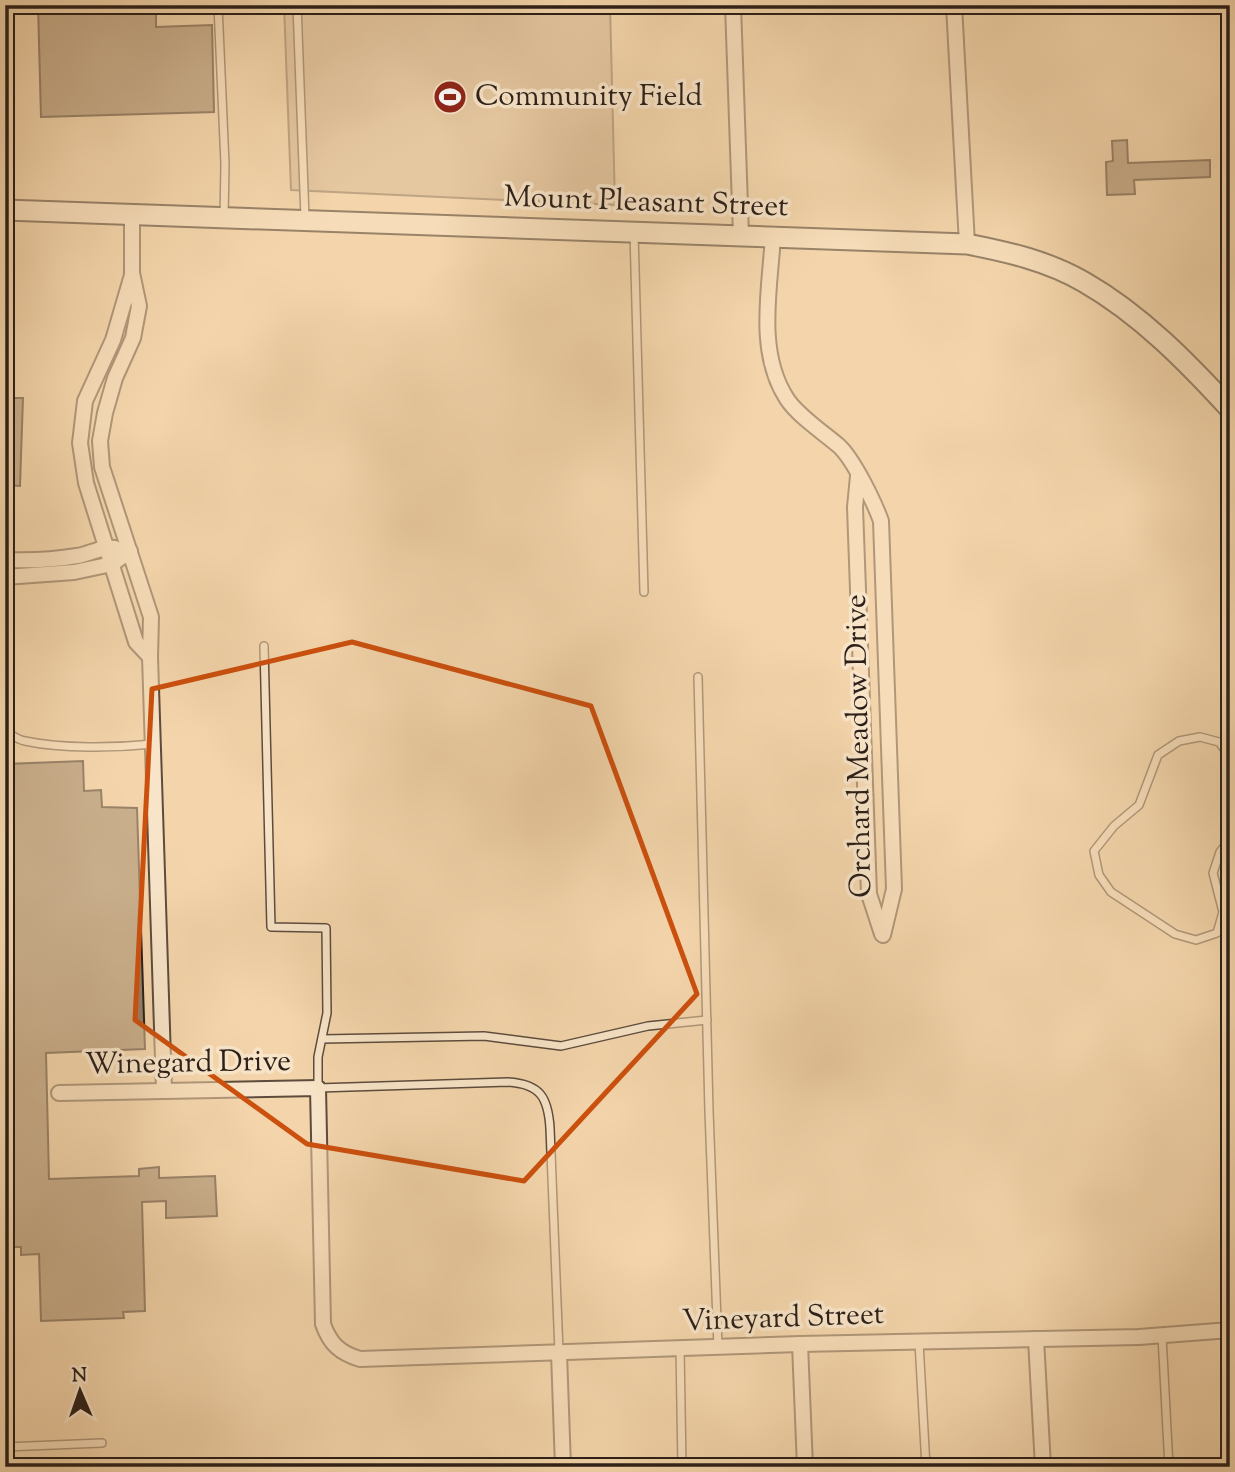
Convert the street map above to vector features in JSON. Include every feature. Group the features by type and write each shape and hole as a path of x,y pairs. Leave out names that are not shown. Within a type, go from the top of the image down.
{"main road":[{"name":"Mount Pleasant Street","path":"5,210 967,244 1042,263 1084,282 1159,337 1230,409"}],"street":[{"path":"733,5 741,235"},
{"path":"954,5 967,244"},
{"path":"132,213 132,273 139,306 132,338 115,378 100,441 102,467 151,617 164,1090"},
{"name":"Orchard Meadow Drive","path":"773,236 767,335 773,368 788,400 842,449 872,496 881,521 894,889 883,936 869,894 855,507 858,476"},
{"path":"132,273 113,340 85,401 80,443 86,484 136,642 150,657"},
{"path":"5,560 60,559 82,556 107,547 130,551"},
{"path":"5,577 74,572 112,564 130,551"},
{"name":"Winegard Drive","path":"59,1093 318,1088"},
{"name":"Vineyard Street","path":"318,1088 322,1311 327,1334 340,1351 371,1360 800,1344 1162,1335 1230,1330"},
{"path":"1036,1339 1043,1467"},
{"path":"800,1344 805,1467"},
{"path":"559,1353 563,1467"}],"lane":[{"path":"218,5 225,164 224,218"},
{"path":"297,5 305,222"},
{"path":"634,233 644,593"},
{"path":"264,646 271,927 326,928 327,1013 318,1057 318,1088 508,1082 530,1086 542,1096 548,1111 550,1128 559,1353"},
{"path":"698,677 718,1347"},
{"path":"5,731 23,741 79,746 122,747 153,744"},
{"path":"1230,757 1219,742 1200,737 1179,741 1158,755 1139,805 1114,826 1094,851 1099,875 1111,892 1175,934 1196,940 1217,933 1223,912 1213,873 1220,852 1230,839"},
{"path":"322,1039 484,1036 561,1046 648,1026 707,1020"},
{"path":"1162,1335 1169,1467"},
{"path":"919,1341 926,1467"},
{"path":"680,1348 682,1467"},
{"path":"5,1447 102,1443"}],"highlighted area":[{"path":"352,642 591,706 697,994 524,1181 307,1144 135,1020 152,689"}],"shaded area":[{"name":"Community Field","path":"284,5 610,5 615,205 291,190"}],"building":[{"path":"38,5 156,5 156,27 212,25 214,112 41,117"},
{"path":"1127,140 1128,163 1210,160 1210,177 1134,180 1135,194 1107,195 1106,162 1113,161 1112,141"},
{"path":"5,398 23,398 20,486 5,485"},
{"path":"83,761 84,791 101,790 102,807 137,808 145,1049 46,1053 49,1179 139,1176 139,1169 159,1167 159,1178 215,1176 217,1216 166,1218 166,1201 142,1202 145,1311 123,1312 124,1318 41,1321 39,1254 21,1255 21,1247 5,1247 5,1104 11,1104 9,1038 5,1033 5,764"}],"place":[{"name":"Community Field","path":"450,97"}]}
